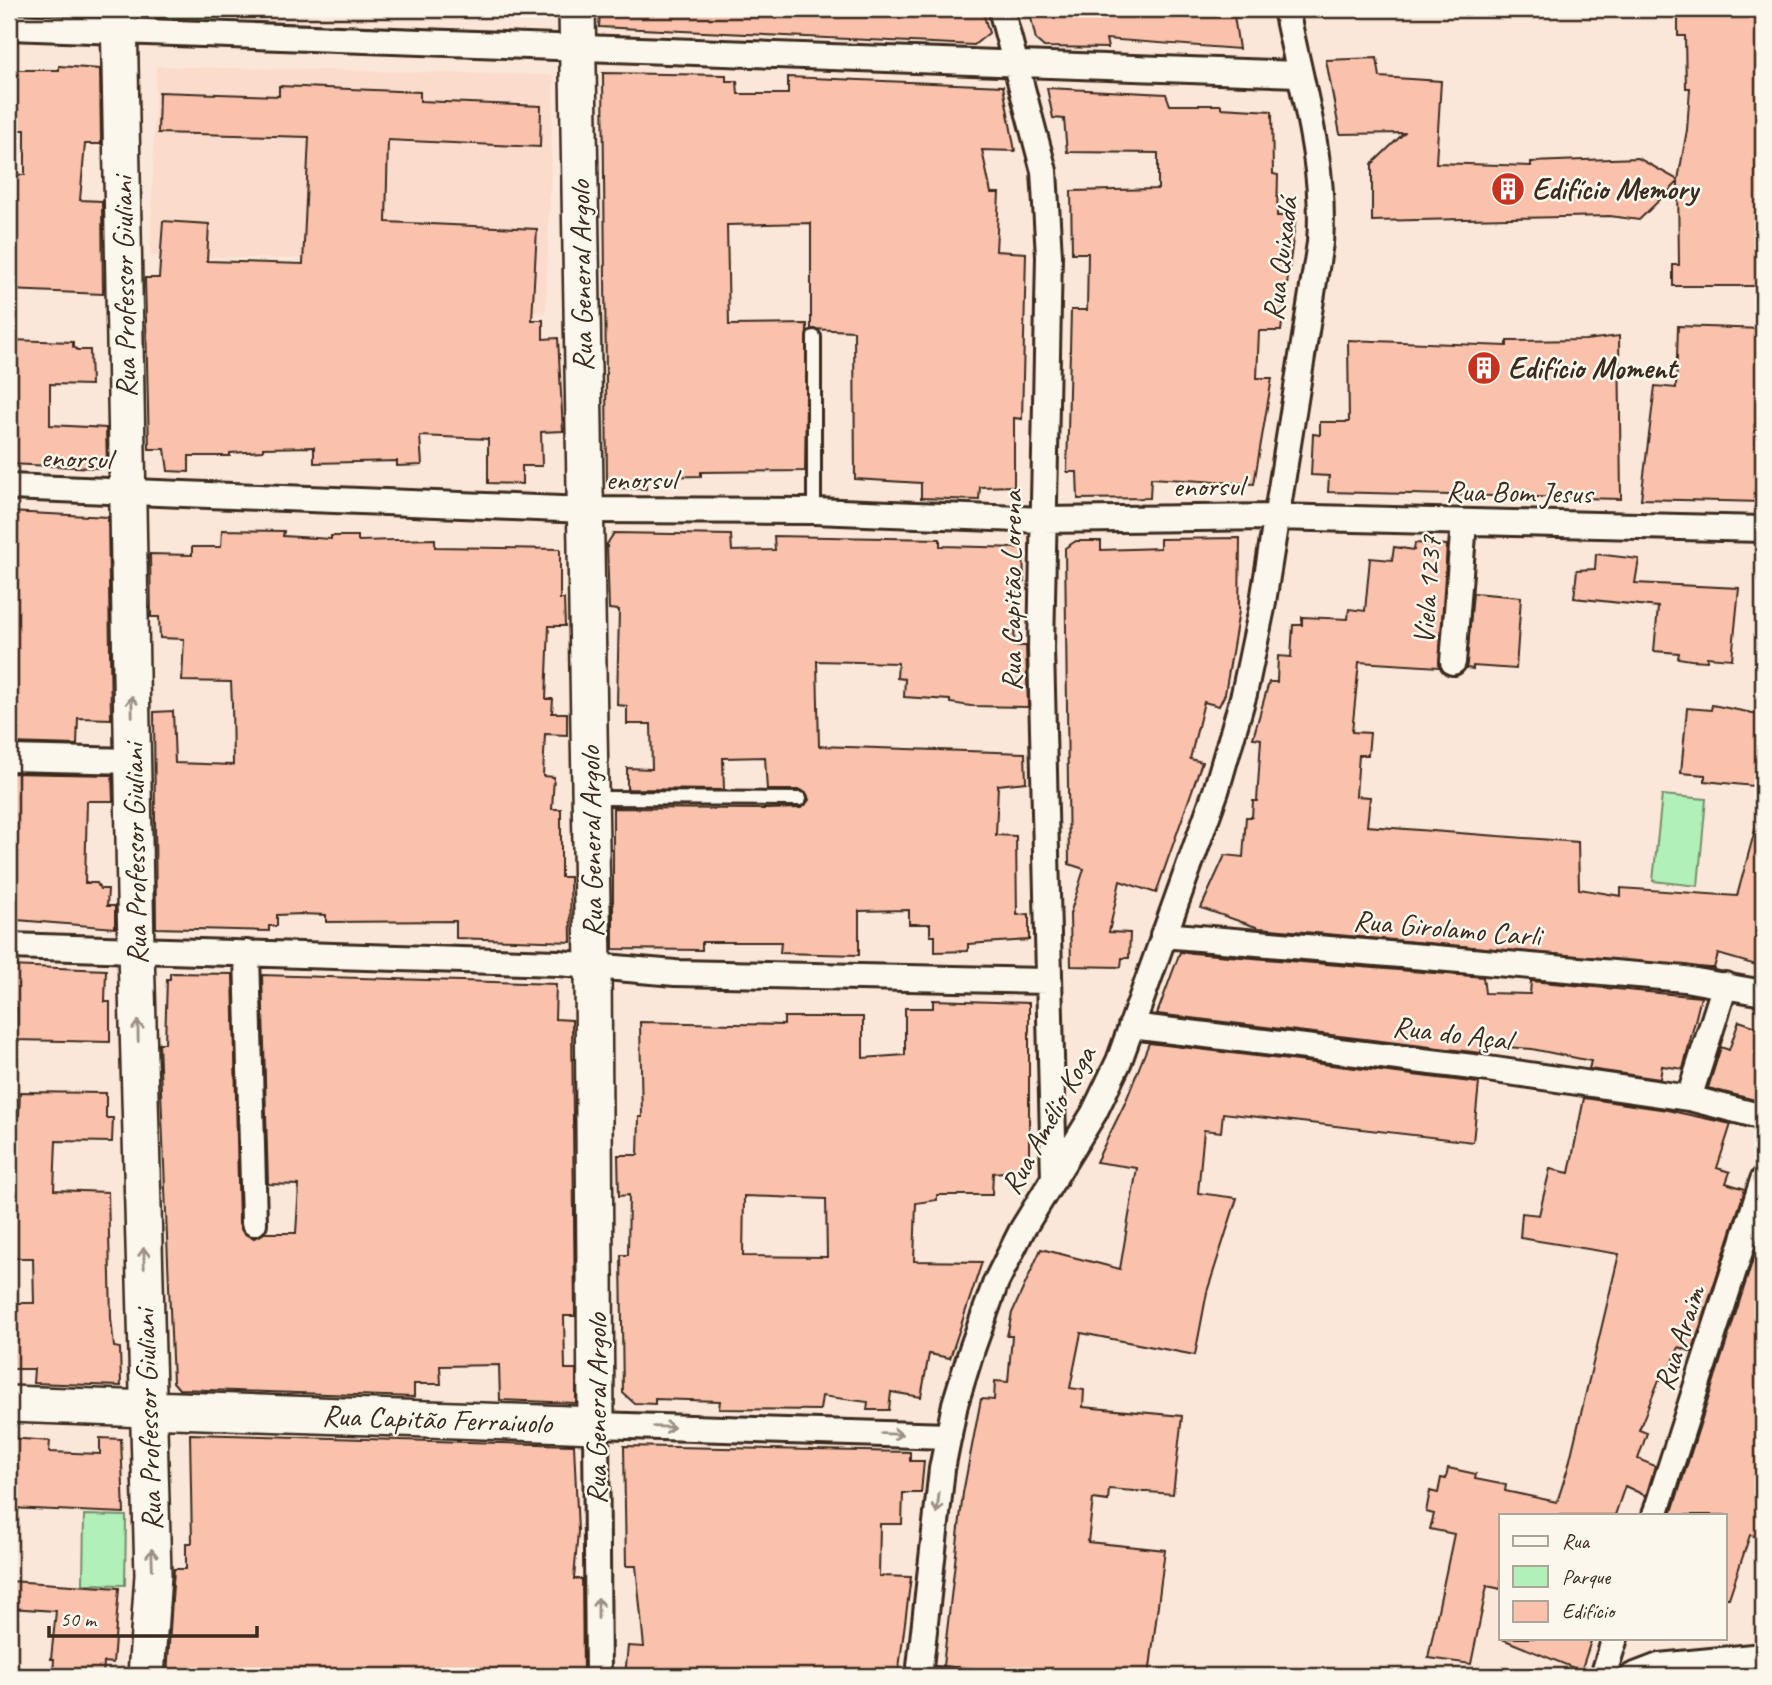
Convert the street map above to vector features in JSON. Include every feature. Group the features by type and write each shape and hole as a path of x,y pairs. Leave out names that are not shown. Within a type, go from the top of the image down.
{"street":[{"name":"Rua General Argolo","path":"577,9 593,966 598,1676"},
{"name":"Rua Capitão Lorena","path":"1001,9 1044,172 1049,256 1041,649 1054,1180"},
{"name":"Rua Quixadá","path":"1274,517 1320,243 1323,206 1318,160 1286,9"},
{"path":"9,27 119,20 578,47 1299,74"},
{"name":"Rua Professor Giuliani","path":"119,20 136,950 153,1575 146,1676"},
{"name":"enorsul","path":"9,487 585,510 814,511 1043,520 1274,517"},
{"name":"Rua Bom Jesus","path":"1274,517 1763,529"},
{"name":"Rua Amélio Koga","path":"919,1674 942,1469 972,1349 996,1282 1022,1230 1094,1113 1131,1026 1216,791 1244,694 1262,608 1274,517"},
{"name":"Viela 1237","path":"1453,662 1464,522"},
{"path":"9,758 133,761"},
{"name":"Rua Girolamo Carli","path":"1163,935 1725,985 1763,993"},
{"path":"9,946 593,966 675,973 1048,981"},
{"path":"247,953 254,1223"},
{"path":"1689,1098 1725,985"},
{"name":"Rua do Açal","path":"1131,1026 1468,1066 1689,1098 1763,1117"},
{"name":"Rua Araim","path":"1655,1514 1763,1180"},
{"name":"Rua Capitão Ferraiuolo","path":"9,1404 949,1436"},
{"path":"1603,1676 1614,1640"},
{"path":"1633,1676 1763,1656"}],"lane":[{"path":"814,337 814,511"},
{"path":"590,798 800,799"},
{"path":"919,1674 968,1676"}],"shaded area":[{"path":"156,66 554,75 546,312 378,308 379,261 150,256"}],"green space":[{"path":"26,9 107,9 107,25 27,23"},
{"path":"133,9 219,9 219,28 133,26"},
{"path":"1662,795 1706,799 1698,886 1653,881"},
{"path":"84,1515 126,1516 125,1585 83,1584"}],"building":[{"path":"600,9 982,9 989,33 974,45 599,27"},
{"path":"1029,9 1233,9 1239,49 1106,39 1108,48 1044,47 1036,40"},
{"path":"1763,13 1763,286 1673,286 1673,265 1679,265 1678,182 1639,220 1610,216 1372,221 1372,164 1404,133 1340,134 1326,60 1377,58 1380,77 1441,81 1436,163 1531,166 1531,162 1638,158 1678,180 1687,130 1690,88 1686,88 1685,36 1678,36 1678,14"},
{"path":"59,66 100,69 101,144 85,144 80,200 102,201 103,294 9,290 9,174 25,175 25,130 9,130 9,70 59,70"},
{"path":"603,73 726,75 726,81 737,81 738,94 788,94 788,77 1003,86 1015,151 982,150 991,193 999,193 996,251 1026,253 1022,419 1014,418 1014,486 980,487 979,500 921,498 921,483 855,479 854,331 811,329 811,223 727,225 729,325 807,324 805,471 701,472 701,476 646,477 646,489 615,488 607,481"},
{"path":"279,86 420,92 420,101 541,106 540,147 388,140 386,222 537,229 532,320 543,320 543,339 558,338 563,431 541,432 542,466 522,466 522,484 488,483 488,439 420,436 422,465 397,466 397,461 314,463 314,447 263,448 263,451 230,453 230,456 189,456 189,472 168,471 165,449 149,449 145,278 159,278 163,221 209,224 207,261 303,264 309,137 158,133 159,92 279,96"},
{"path":"1047,88 1166,94 1170,105 1221,105 1221,108 1272,111 1273,174 1278,175 1277,216 1296,216 1281,331 1259,331 1257,378 1272,378 1254,484 1151,478 1150,498 1078,499 1077,472 1067,472 1071,310 1087,310 1088,253 1072,253 1071,191 1158,189 1158,153 1067,152 1064,119 1053,118"},
{"path":"1678,326 1763,329 1763,502 1641,499 1655,386 1676,388"},
{"path":"1619,336 1621,499 1328,492 1329,476 1311,475 1313,434 1320,435 1320,422 1349,422 1348,340 1507,346 1507,341 1585,340"},
{"path":"9,340 73,342 73,347 78,350 90,350 91,385 50,384 50,425 106,428 107,465 97,468 9,464"},
{"path":"9,512 108,517 111,719 78,718 77,745 9,743"},
{"path":"222,530 284,531 283,536 331,539 331,536 358,536 358,541 435,539 435,547 560,549 560,599 564,599 565,626 549,626 546,699 553,699 552,713 567,713 567,735 545,734 543,776 554,777 552,809 561,809 561,877 570,877 571,942 456,938 456,921 326,922 326,915 302,914 277,915 277,926 269,926 269,931 156,928 154,712 173,711 175,763 233,765 231,682 182,681 184,639 160,638 159,617 151,617 150,554 192,555 192,547 221,547"},
{"path":"614,533 731,535 732,551 775,550 774,536 940,539 940,546 1023,548 1024,582 1016,582 1014,646 1026,646 1028,707 971,706 950,703 950,700 904,697 905,679 897,678 898,663 817,661 819,746 1025,753 1026,782 998,785 996,835 1016,836 1017,915 1029,914 1029,940 968,944 968,951 935,952 935,936 930,936 930,924 909,924 909,910 859,911 859,955 780,953 781,942 702,942 702,950 613,949 613,808 801,808 809,800 807,794 801,790 767,790 765,757 723,758 724,790 627,789 627,768 652,769 651,724 627,724 627,706 617,705 619,610 609,609 607,544"},
{"path":"1240,538 1239,611 1225,694 1219,706 1204,702 1190,759 1202,762 1156,893 1120,881 1109,932 1130,933 1129,958 1122,958 1121,967 1071,966 1070,914 1084,869 1069,864 1065,548 1076,541 1101,541 1101,550 1160,548 1160,539"},
{"path":"1415,543 1447,545 1439,667 1359,662 1352,732 1370,733 1368,755 1359,755 1356,796 1370,797 1367,826 1578,842 1579,889 1621,896 1621,888 1737,896 1756,826 1763,827 1763,967 1718,954 1714,968 1709,968 1259,928 1201,908 1225,855 1243,857 1246,817 1252,817 1253,801 1257,801 1261,739 1253,738 1269,682 1277,682 1278,656 1291,657 1293,625 1302,625 1302,617 1348,619 1349,609 1365,611 1370,558 1392,560 1394,547 1414,550"},
{"path":"1596,554 1639,559 1635,583 1739,588 1732,659 1707,657 1707,661 1691,660 1678,658 1679,653 1654,651 1658,607 1574,598 1577,570 1595,569"},
{"path":"1473,593 1521,597 1516,669 1473,666 1473,669 1466,668"},
{"path":"1712,705 1763,715 1763,787 1705,781 1705,775 1681,773 1687,708 1711,710"},
{"path":"9,773 112,775 113,801 87,801 85,883 97,883 100,889 108,889 107,906 115,906 115,928 17,920 17,914 9,914"},
{"path":"1180,952 1483,977 1485,993 1530,994 1531,981 1701,997 1683,1069 1662,1066 1660,1079 1589,1069 1591,1061 1532,1049 1482,1045 1481,1053 1157,1014"},
{"path":"9,966 106,970 105,1002 110,1002 110,1042 16,1040 17,1008 9,1008"},
{"path":"170,973 233,974 239,1223 242,1231 254,1238 264,1233 296,1233 299,1185 268,1184 262,975 556,984 555,1019 572,1020 575,1316 564,1316 565,1369 576,1369 576,1403 500,1400 499,1365 440,1366 441,1384 414,1384 414,1397 179,1389 173,1382 159,1043 165,1043 167,979 170,979"},
{"path":"933,1000 1029,1003 1029,1170 993,1173 992,1195 937,1195 937,1200 916,1203 914,1261 982,1262 950,1358 929,1354 921,1397 891,1392 889,1410 867,1410 868,1402 822,1396 820,1410 719,1409 720,1401 655,1399 655,1404 634,1403 623,1393 621,1255 628,1255 629,1195 619,1196 618,1155 638,1155 639,1117 642,1117 640,1022 784,1025 784,1017 863,1017 863,1058 905,1055 905,1008 933,1008","holes":["744,1196 826,1199 827,1257 743,1256"]},
{"path":"1739,1021 1763,1029 1763,1102 1708,1088 1721,1047 1729,1050"},
{"path":"1149,1043 1479,1083 1473,1142 1223,1113 1221,1132 1204,1130 1198,1193 1237,1198 1207,1292 1195,1355 1081,1333 1070,1388 1084,1390 1083,1407 1182,1416 1173,1494 1109,1489 1108,1501 1093,1499 1088,1542 1165,1550 1149,1676 1055,1676 943,1666 963,1493 981,1399 994,1400 995,1381 1008,1382 1012,1336 1007,1336 1012,1313 1041,1249 1120,1269 1137,1168 1096,1162 1125,1103"},
{"path":"20,1092 106,1093 106,1118 113,1118 112,1142 56,1141 54,1190 108,1192 111,1318 114,1347 120,1348 121,1386 33,1383 34,1369 9,1369 9,1303 34,1303 33,1258 9,1258 9,1115 19,1115"},
{"path":"1584,1098 1667,1110 1731,1124 1717,1168 1730,1172 1726,1183 1745,1189 1692,1352 1679,1347 1665,1382 1659,1380 1639,1430 1647,1433 1638,1459 1655,1466 1646,1496 1625,1486 1615,1514 1499,1514 1499,1589 1487,1586 1471,1664 1428,1658 1454,1534 1430,1529 1434,1514 1426,1512 1430,1491 1438,1493 1441,1478 1446,1479 1448,1468 1476,1474 1475,1479 1506,1485 1505,1491 1557,1502 1568,1468 1619,1254 1520,1238 1522,1213 1539,1215 1550,1169 1569,1173"},
{"path":"1763,1228 1763,1537 1750,1535 1729,1598 1726,1598 1726,1514 1671,1514"},
{"path":"190,1434 574,1445 578,1531 574,1579 582,1579 583,1676 304,1676 244,1672 244,1676 167,1676 174,1569 186,1569 186,1543 192,1543"},
{"path":"9,1438 50,1441 49,1452 100,1454 100,1438 121,1439 124,1513 9,1508"},
{"path":"624,1446 910,1452 910,1461 924,1461 921,1493 903,1493 902,1524 880,1524 879,1576 911,1577 898,1676 625,1676 628,1646 644,1647 636,1566 626,1566"},
{"path":"9,1581 119,1588 113,1663 104,1662 103,1676 53,1676 54,1659 51,1659 56,1611 9,1608"},
{"path":"1505,1640 1591,1640 1581,1671"}],"place":[{"name":"Edifício Memory","path":"1508,189"},
{"name":"Edifício Moment","path":"1484,368"}]}
